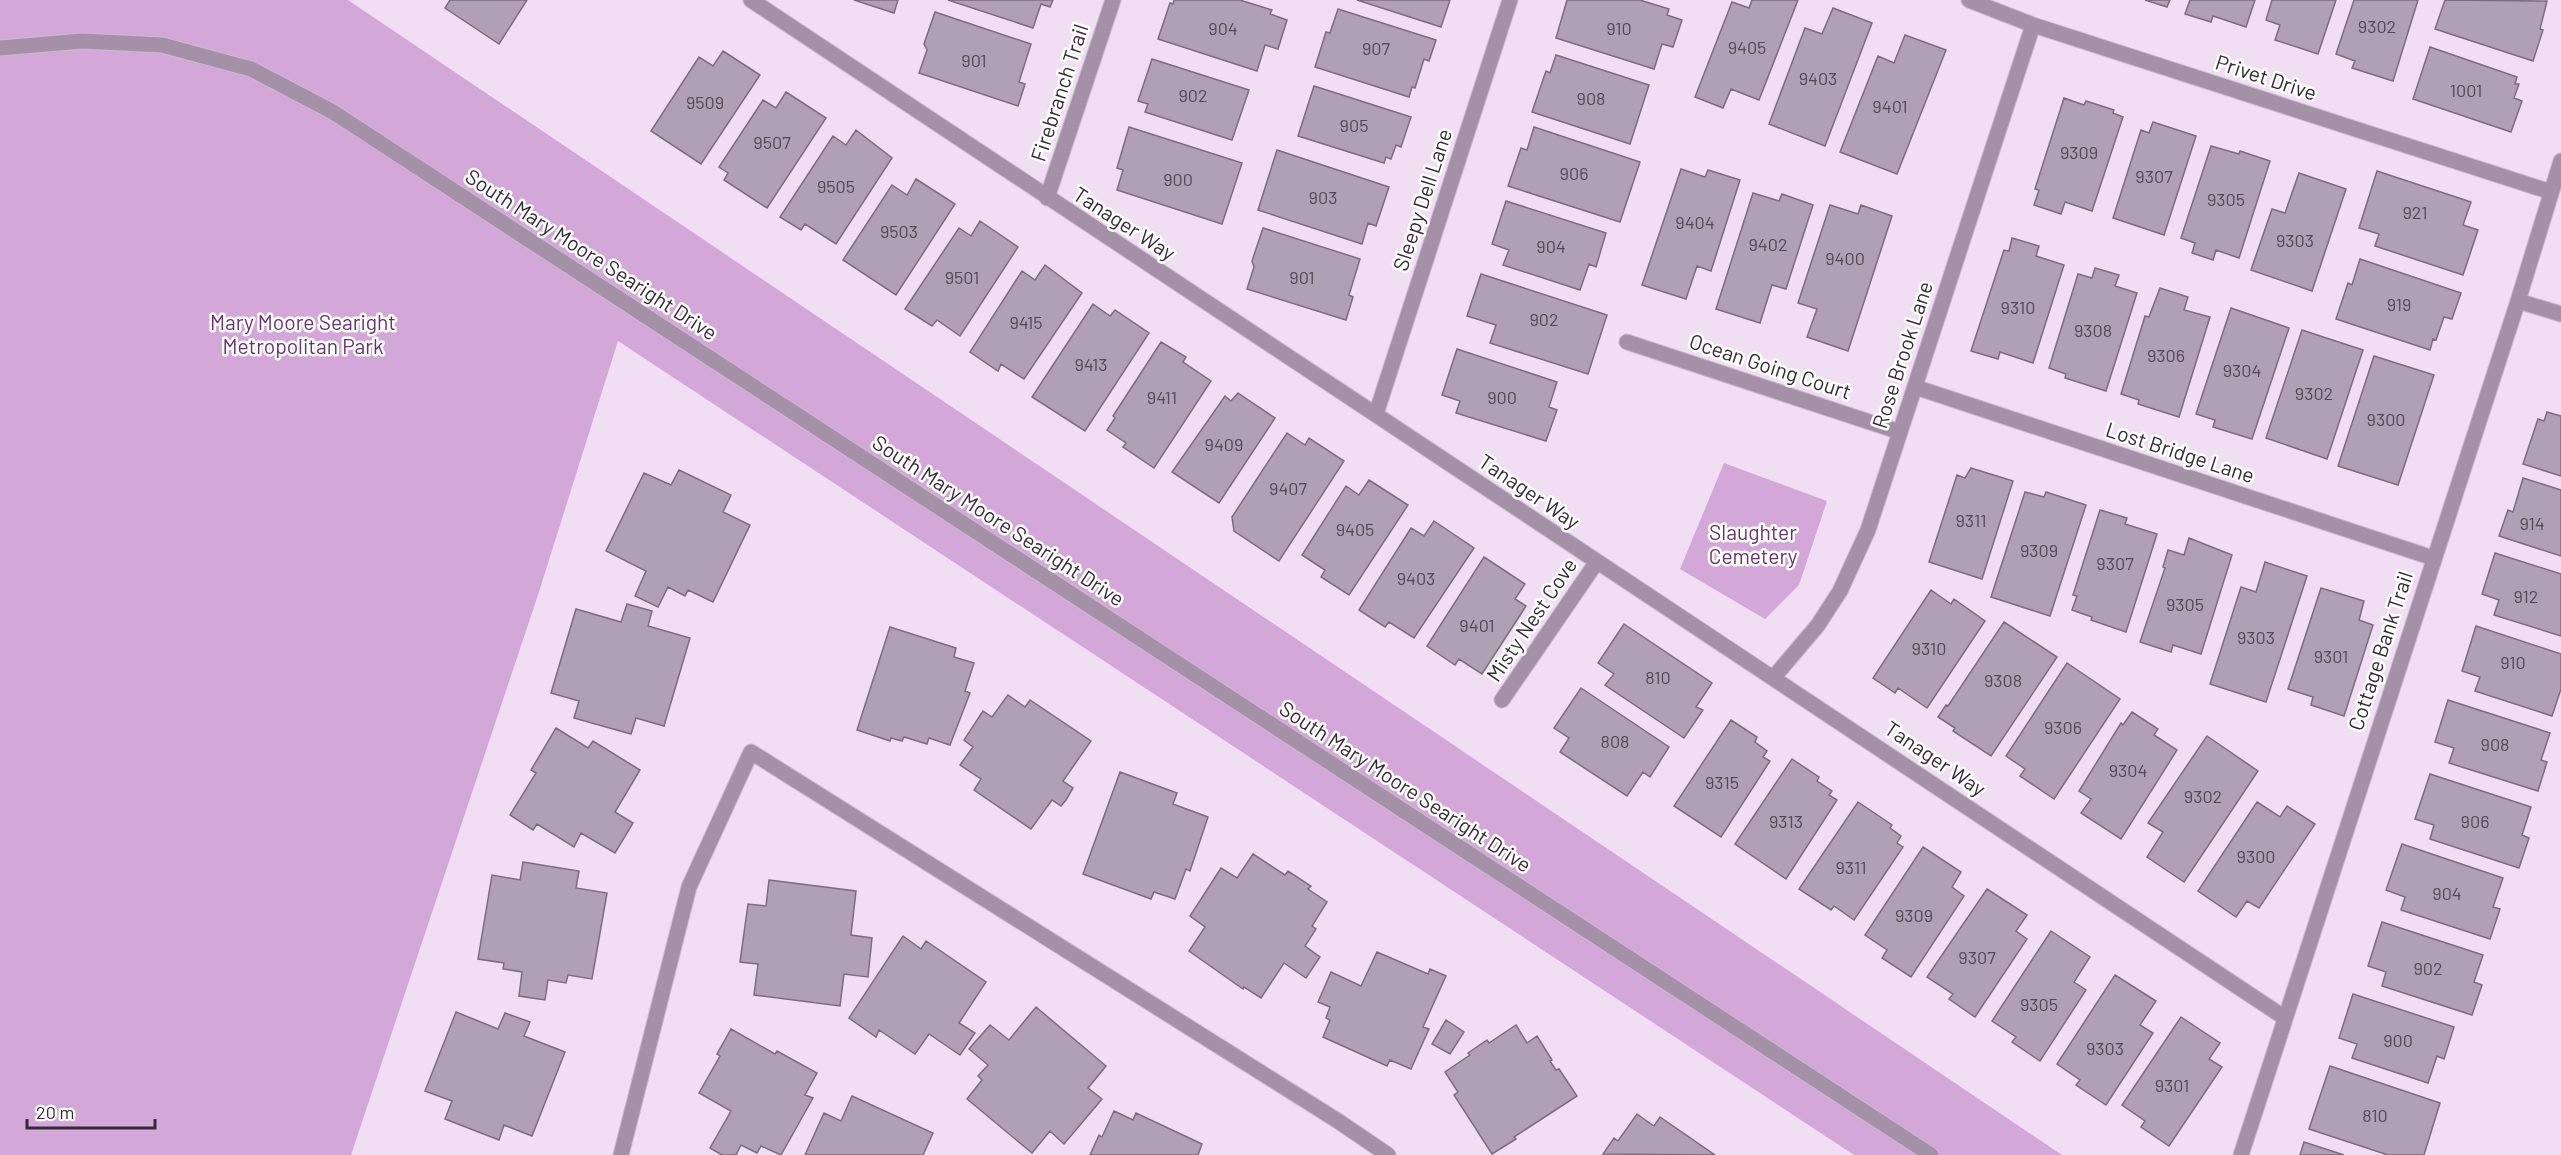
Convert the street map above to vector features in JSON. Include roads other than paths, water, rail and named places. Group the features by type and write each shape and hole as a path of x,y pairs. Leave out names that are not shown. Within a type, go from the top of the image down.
{"street":[{"name":"Tanager Way","path":"751,0 2285,1018"},
{"name":"Firebranch Trail","path":"1047,198 1113,0"},
{"name":"Sleepy Dell Lane","path":"1376,414 1510,0"},
{"name":"Privet Drive","path":"1969,0 2033,26 2551,192"},
{"name":"Rose Brook Lane","path":"1774,677 1818,625 1840,591 1868,530 2033,26"},
{"name":"South Mary Moore Searight Drive","path":"0,48 82,41 162,45 251,69 333,112 1931,1155"},
{"name":"Cottage Bank Trail","path":"2241,1155 2518,301 2561,160"},
{"path":"2518,301 2561,314"},
{"name":"Ocean Going Court","path":"1627,342 1900,432"},
{"name":"Lost Bridge Lane","path":"1915,387 2433,558"},
{"name":"Misty Nest Cove","path":"1502,700 1596,562"},
{"path":"621,1155 689,887 751,752 1318,1108 1388,1155"}],"park label":[{"name":"Mary Moore Searight Metropolitan Park","path":"303,335"},
{"name":"Slaughter Cemetery","path":"1753,545"}]}
